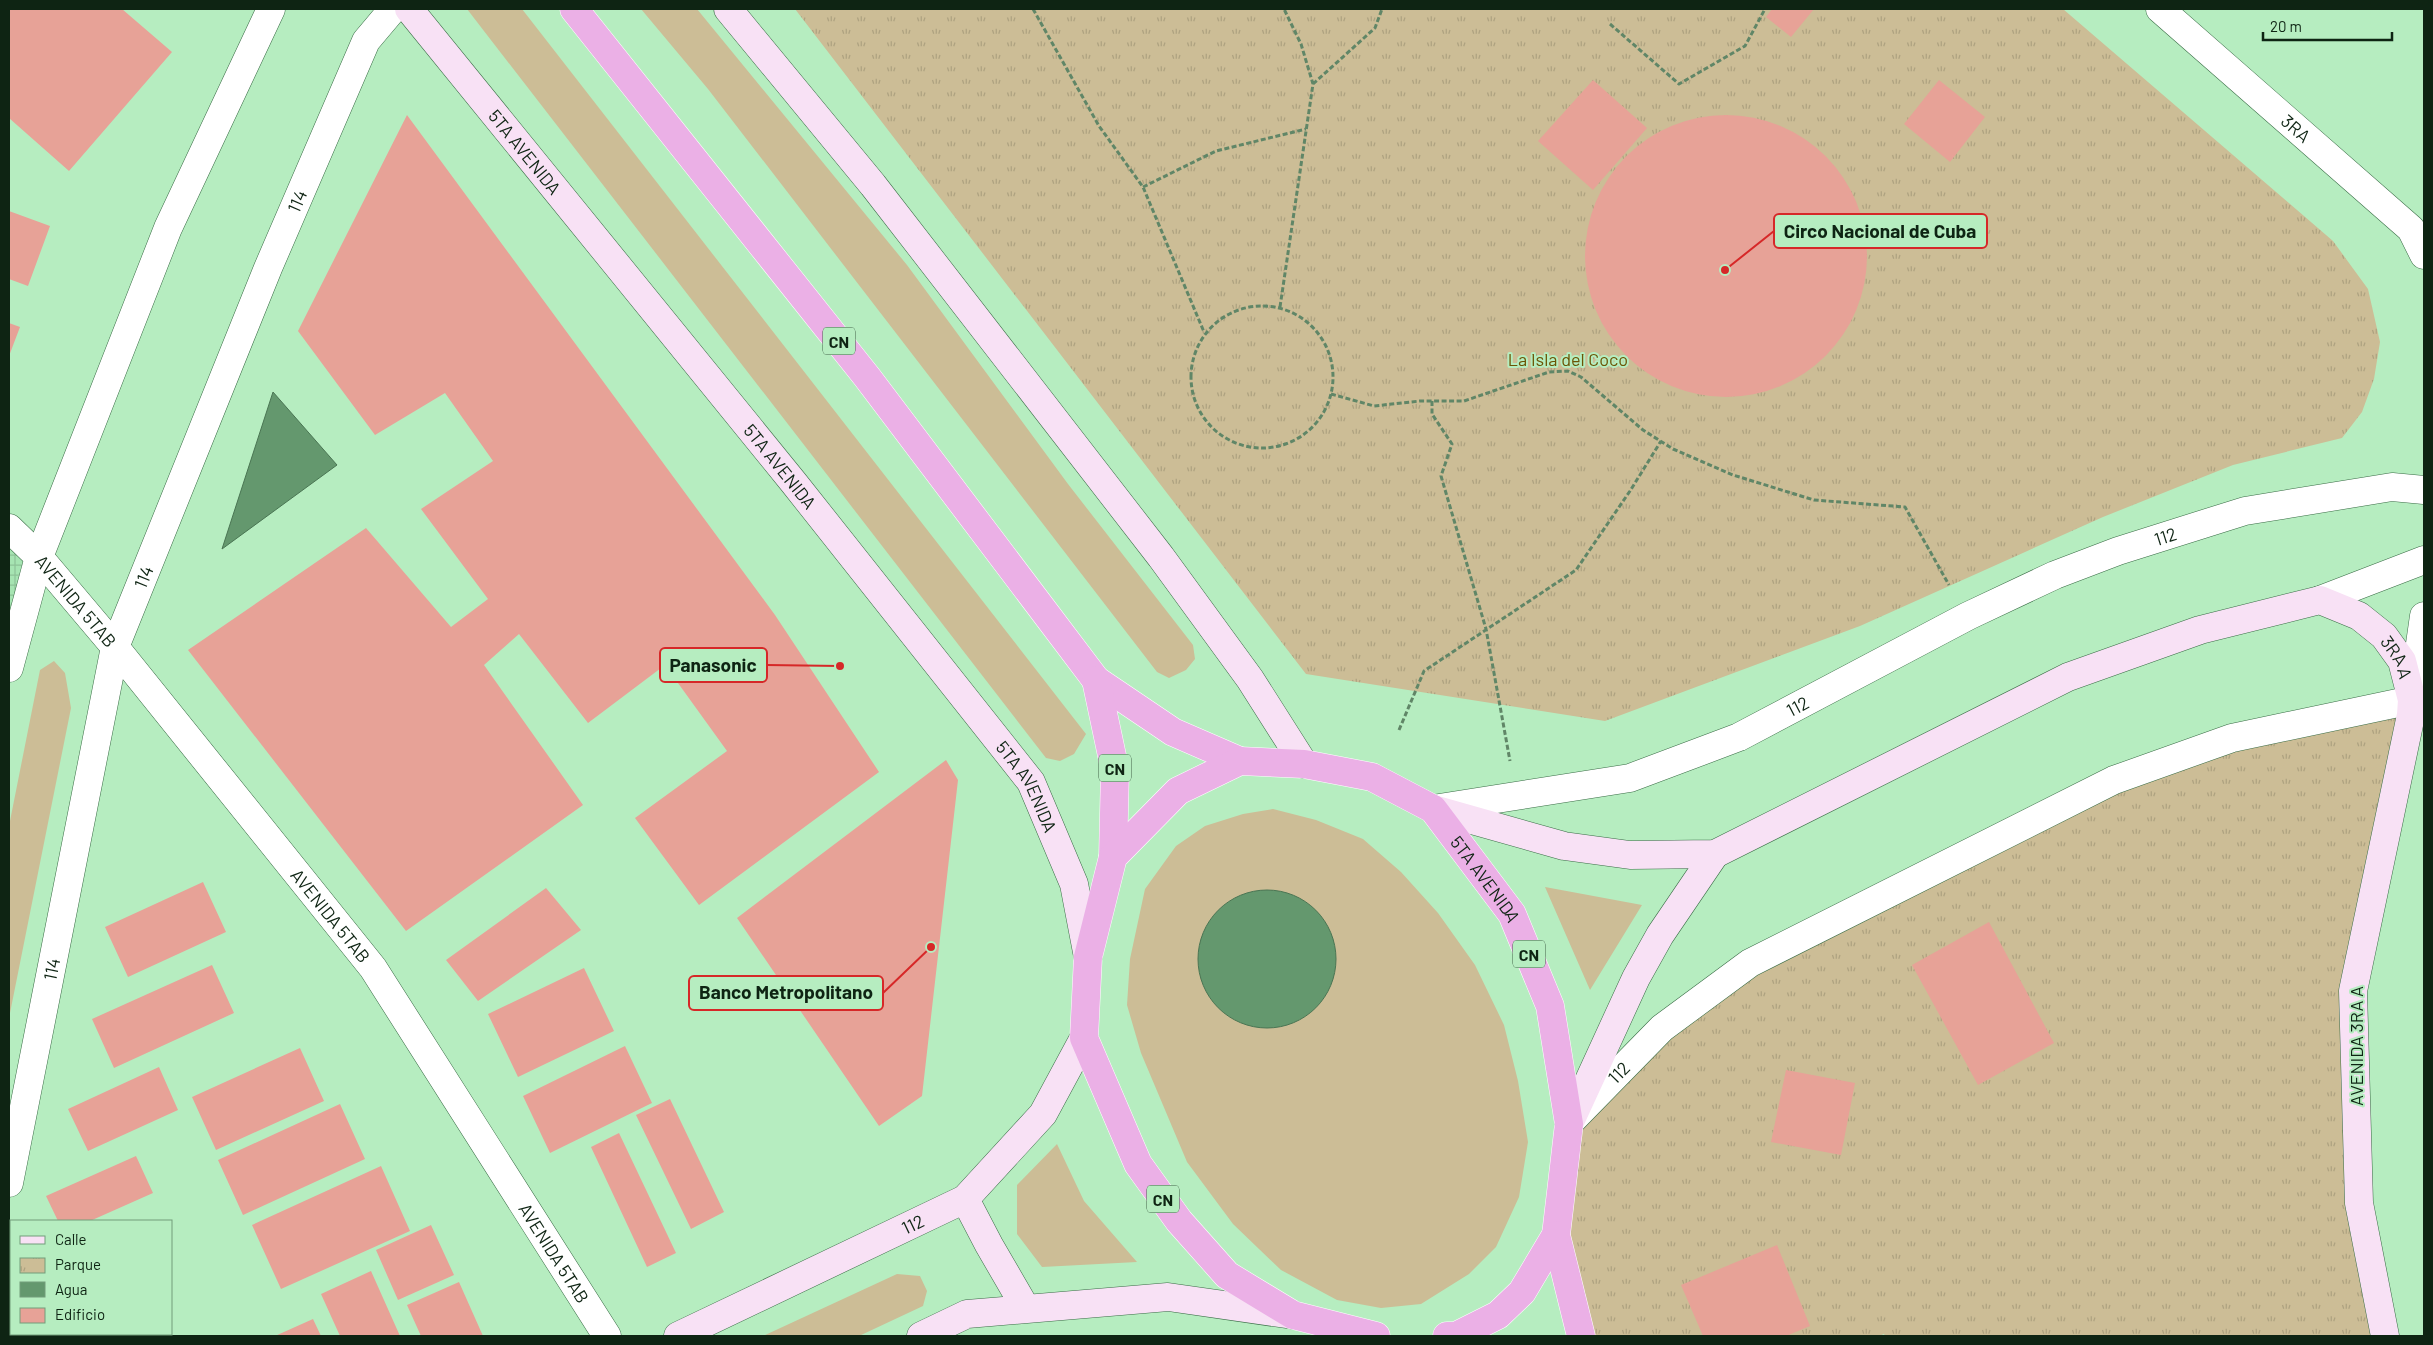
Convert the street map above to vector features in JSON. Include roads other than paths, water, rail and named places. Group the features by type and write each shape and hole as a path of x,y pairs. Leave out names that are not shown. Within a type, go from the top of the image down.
{"highway":[{"name":"5TA AVENIDA","path":"574,9 867,377 1096,680 1172,732 1240,761 1304,764 1372,777 1433,809 1512,914 1550,1006 1568,1124 1556,1235 1581,1336"},
{"name":"5TA AVENIDA","path":"1096,680 1115,770 1113,857 1088,957 1084,1038 1138,1164 1179,1221 1227,1275 1293,1315 1376,1336"},
{"name":"5TA AVENIDA","path":"1113,857 1178,790 1240,761"},
{"name":"5TA AVENIDA","path":"1447,1336 1456,1336 1498,1315 1522,1292 1556,1235"}],"main road":[{"name":"5TA AVENIDA","path":"409,9 794,483 1031,782 1074,884 1088,957"},
{"path":"728,9 872,185 1154,550 1250,680 1304,764"},
{"name":"3RA A","path":"2320,600 2358,616 2384,636 2402,661 2412,700"},
{"name":"112","path":"1433,809 1564,846 1630,855 1715,854 2068,678 2200,630 2320,600"},
{"name":"AVENIDA 3RA A","path":"2385,1336 2359,1203 2353,991 2411,715 2412,700"},
{"name":"112","path":"1568,1124 1636,978 1660,935 1715,854"},
{"name":"112","path":"678,1336 965,1200 1043,1114 1084,1038"},
{"path":"965,1200 1025,1308"},
{"path":"921,1336 967,1314 1168,1297 1293,1315"}],"street":[{"path":"9,668 39,557 168,228 271,9"},
{"name":"114","path":"9,1183 114,647 268,268 366,41 392,9"},
{"name":"3RA","path":"2160,9 2411,230 2424,255"},
{"name":"112","path":"1433,809 1630,778 1739,737 1968,616 2064,571 2118,551 2245,511 2392,488 2424,490"},
{"name":"AVENIDA 5TAB","path":"9,528 39,557 114,647 373,968 607,1336"},
{"name":"112","path":"2320,600 2424,560"},
{"name":"3RA A","path":"2412,700 2424,616"},
{"name":"112","path":"1568,1124 1662,1028 1750,963 2097,788 2114,780 2232,738 2412,700"}],"water":[{"path":"273,392 337,465 222,549"},
{"path":"1267,890 1281,891 1294,895 1306,901 1316,910 1325,920 1331,932 1335,945 1335,973 1331,986 1325,998 1316,1008 1306,1017 1294,1023 1281,1027 1267,1028 1253,1027 1240,1023 1228,1017 1218,1008 1209,998 1203,986 1199,973 1198,959 1199,945 1203,932 1209,920 1218,910 1228,901 1240,895 1253,891"}],"place":[{"name":"Circo Nacional de Cuba","path":"1725,270"},
{"name":"Panasonic","path":"840,666"},
{"name":"Banco Metropolitano","path":"931,947"}],"park label":[{"name":"La Isla del Coco","path":"1568,359"}]}
